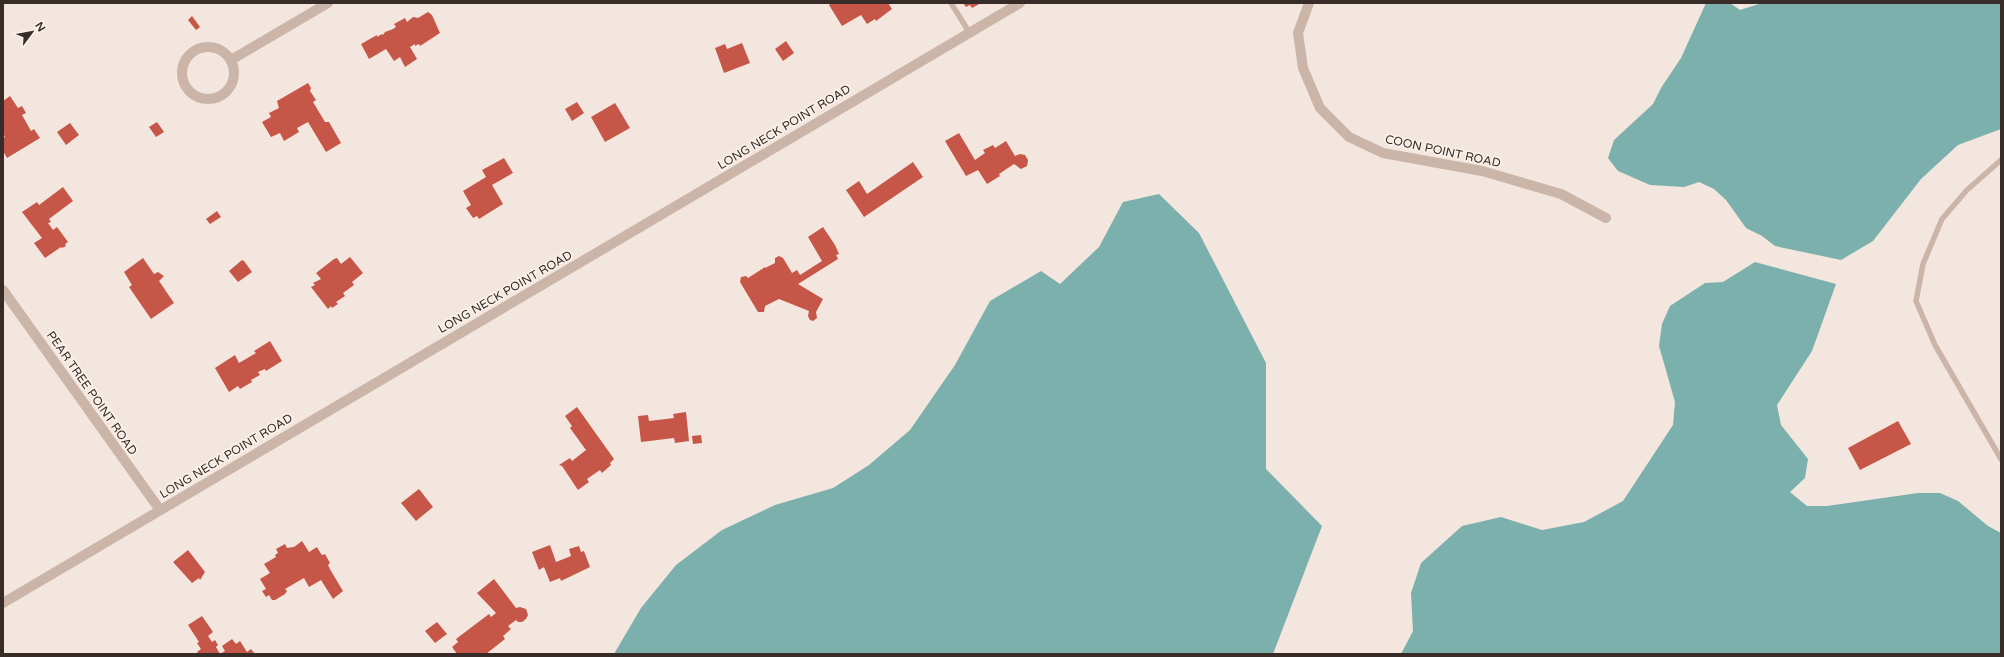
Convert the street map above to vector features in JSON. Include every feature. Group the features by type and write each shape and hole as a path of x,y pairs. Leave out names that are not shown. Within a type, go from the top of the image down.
{"street":[{"path":"231,60 328,3"},
{"name":"LONG NECK POINT ROAD","path":"3,603 1020,3"},
{"name":"COON POINT ROAD","path":"1309,3 1298,33 1303,68 1320,108 1349,137 1383,153 1482,172 1561,194 1606,218"},
{"path":"205,48 215,48 224,53 231,60 234,70 233,80 229,89 222,96 212,99 202,99 193,94 186,86 183,77 183,67 188,58 195,51 205,48"},
{"name":"PEAR TREE POINT ROAD","path":"3,290 160,510"}],"lane":[{"path":"951,3 969,32"},
{"path":"2001,160 1967,190 1942,219 1923,264 1916,301 1935,345 2001,459"}],"water":[{"path":"1706,3 1730,3 1740,10 1762,3 2001,3 2001,129 1958,145 1921,179 1873,241 1841,260 1775,246 1762,236 1746,228 1726,200 1714,189 1699,182 1684,187 1650,185 1618,171 1608,158 1614,140 1653,104 1661,88 1681,58"},
{"path":"1159,194 1199,233 1266,363 1266,469 1322,526 1273,654 614,654 641,608 676,565 722,530 775,505 833,488 869,465 910,430 955,365 990,301 1041,271 1060,284 1099,247 1123,202"},
{"path":"1755,262 1836,284 1812,351 1777,405 1781,425 1808,459 1805,478 1790,492 1807,506 1827,506 1918,493 1940,493 1958,501 1988,526 2001,533 2001,654 1401,654 1413,631 1411,593 1421,563 1462,526 1501,517 1542,530 1584,522 1623,501 1673,425 1675,402 1659,346 1662,324 1670,306 1705,283 1723,282"}],"building":[{"path":"832,3 888,3 892,9 876,21 875,19 867,24 861,15 842,26 829,5"},
{"path":"963,3 981,3 972,8 970,5 966,7"},
{"path":"428,12 432,15 440,33 420,46 419,44 415,46 415,44 410,47 417,59 405,67 400,57 394,61 386,49 369,59 361,44 377,35 377,37 382,34 383,35 385,32 396,27 394,24 405,18 407,22 413,17 418,18"},
{"path":"192,16 200,27 196,30 188,20"},
{"path":"786,41 794,53 783,61 775,49"},
{"path":"742,43 750,63 724,73 715,48 725,44 727,49"},
{"path":"308,83 311,88 310,91 316,100 313,102 325,122 329,122 341,143 326,152 308,122 297,128 299,132 284,141 280,133 271,137 262,122 271,117 269,113 279,108 277,101"},
{"path":"10,96 18,108 22,106 26,113 22,115 31,131 34,129 40,138 7,158 3,151 3,138 5,137 3,133 3,101"},
{"path":"577,102 584,113 572,121 565,109"},
{"path":"615,103 630,128 605,142 591,117"},
{"path":"157,122 164,132 156,137 149,127"},
{"path":"70,123 79,135 66,145 57,132"},
{"path":"959,133 975,160 985,153 983,150 993,145 995,148 1006,141 1015,156 1020,154 1025,155 1028,160 1027,166 1021,169 1014,164 999,174 1000,176 987,184 978,170 966,176 945,141"},
{"path":"504,158 513,173 492,185 503,204 479,219 477,216 473,218 466,208 471,205 463,191 486,177 482,170"},
{"path":"913,162 923,177 864,217 846,190 859,181 867,194"},
{"path":"63,187 73,201 49,219 51,222 48,223 53,230 57,227 68,242 65,244 66,246 61,247 45,258 34,243 42,238 22,212 37,202 39,205"},
{"path":"217,211 221,217 210,224 206,219"},
{"path":"823,227 835,245 839,254 836,255 838,259 798,284 823,299 816,312 817,318 813,321 810,320 808,316 809,311 779,299 765,306 764,312 758,312 740,282 741,277 746,276 748,278 765,267 775,263 775,258 779,256 783,258 792,273 797,270 800,275 822,261 808,237"},
{"path":"350,257 363,273 352,282 354,285 343,293 345,296 336,302 338,304 332,308 331,306 328,309 311,287 315,285 313,283 321,279 316,273 334,259 337,258 341,264"},
{"path":"143,258 154,274 158,272 164,276 159,281 174,303 151,319 129,287 132,285 124,272"},
{"path":"242,260 252,272 238,282 229,271"},
{"path":"270,341 282,361 266,371 265,369 258,372 260,375 251,380 252,382 240,389 238,386 229,392 215,368 235,355 239,363 256,353 254,351"},
{"path":"577,407 614,459 610,463 611,465 602,473 600,470 587,479 589,482 578,490 562,466 559,465 570,458 572,461 586,450 570,428 572,426 565,416"},
{"path":"686,412 689,441 675,443 674,438 641,442 638,416 648,415 649,421 674,418 673,414"},
{"path":"1898,421 1911,444 1860,470 1848,448"},
{"path":"701,435 702,443 693,444 692,436"},
{"path":"419,489 433,507 416,521 401,503"},
{"path":"302,541 309,552 317,547 321,554 325,554 330,563 328,565 343,591 333,599 321,580 309,587 304,578 285,589 287,591 285,594 275,600 272,600 269,595 266,597 262,591 266,589 260,579 270,573 264,564 276,557 275,555 278,553 276,549 285,544 287,548 294,547"},
{"path":"550,545 556,562 571,556 569,549 579,546 581,552 584,551 590,567 561,581 560,578 550,582 544,567 539,570 532,552"},
{"path":"188,550 205,572 200,580 199,578 192,583 173,562"},
{"path":"494,579 516,608 520,607 526,609 528,615 522,622 518,622 516,620 508,626 511,629 503,636 505,639 486,654 457,654 452,647 458,642 456,639 489,614 491,617 496,613 477,593"},
{"path":"202,616 213,632 208,636 212,642 215,640 218,645 216,647 220,654 198,654 197,652 201,649 197,643 199,642 188,625"},
{"path":"437,622 447,634 435,643 425,631"},
{"path":"232,639 236,644 240,641 247,652 251,649 255,654 220,654 225,651 222,646"}]}
